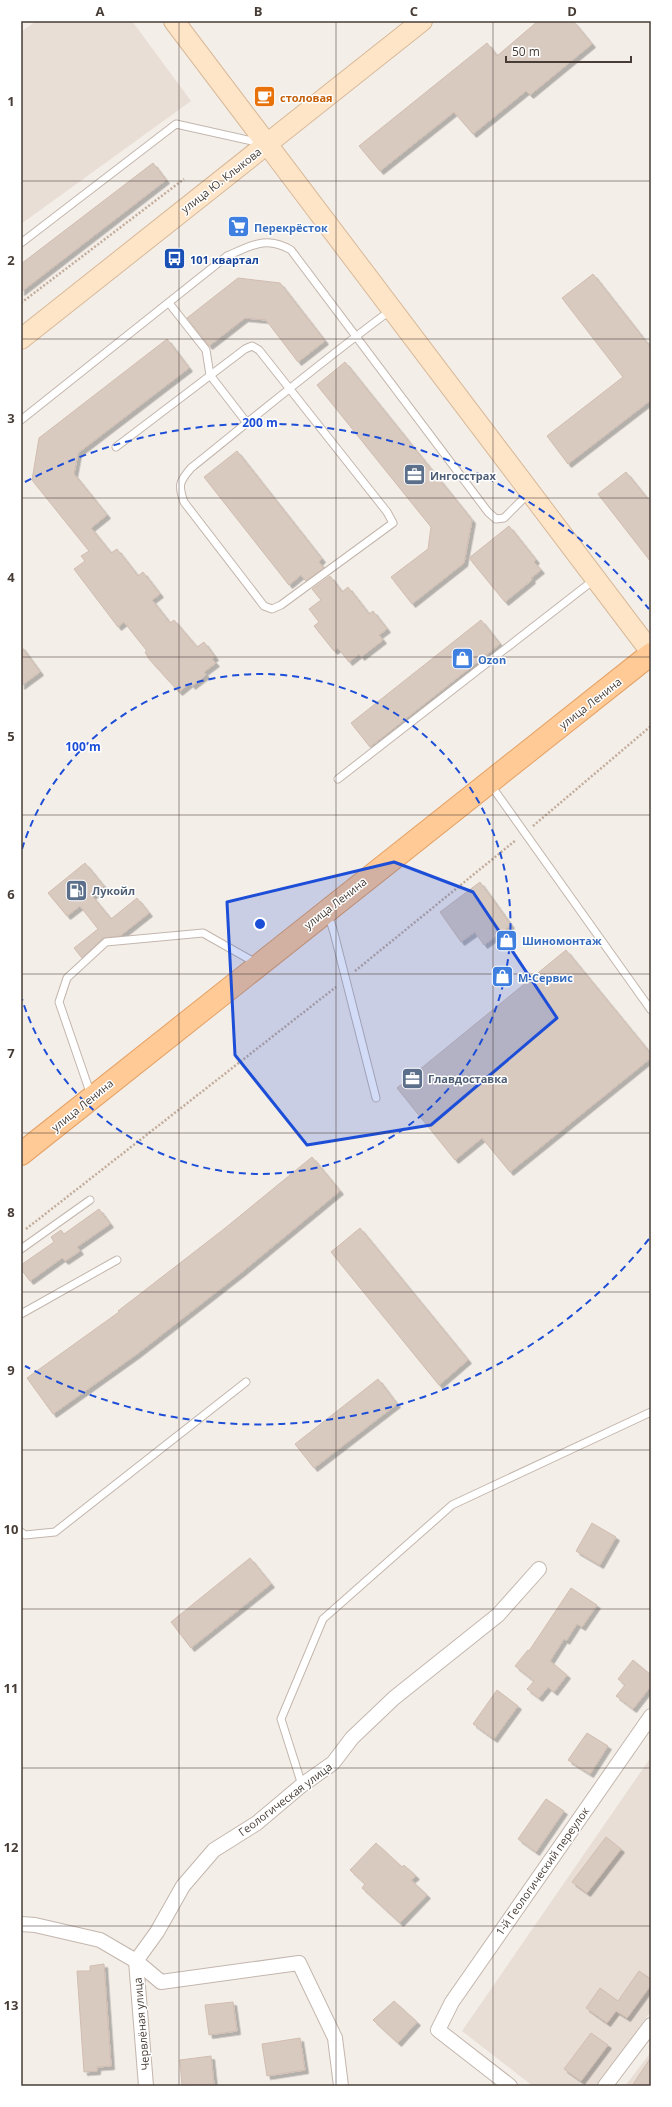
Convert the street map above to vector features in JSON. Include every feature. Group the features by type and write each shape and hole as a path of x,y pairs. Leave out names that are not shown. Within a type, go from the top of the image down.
{"main road":[{"path":"174,21 651,653"},
{"name":"улица Ю. Клыкова","path":"21,339 422,21"},
{"name":"улица Ленина","path":"21,1154 651,653"}],"street":[{"name":"Геологическая улица","path":"136,1961 157,1932 183,1886 214,1850 257,1823 302,1785 333,1764 352,1738 394,1698 498,1615 539,1569"},
{"name":"1-й Геологический переулок","path":"510,2086 438,2030 452,2002 651,1716"},
{"path":"21,1924 100,1940 136,1961 162,1982 299,1964 335,2038 341,2086"},
{"name":"Червлёная улица","path":"136,1961 146,2086"},
{"path":"605,2086 651,2025"}],"lane":[{"path":"21,243 176,124 267,144"},
{"path":"21,420 227,256 261,242 272,241 291,250 488,512 496,519 504,518 530,492"},
{"path":"169,303 206,350 210,375 247,423"},
{"path":"116,447 245,349 252,346 259,350 290,389 387,512 393,523 281,605 272,609 264,606 184,502 179,489 182,478 191,468 290,389 355,336 392,309"},
{"path":"338,779 595,579"},
{"path":"489,782 651,1010"},
{"path":"323,913 331,923 334,933 376,1098"},
{"path":"92,1097 59,1002 67,978 106,942 203,932 258,965"},
{"path":"21,1249 90,1200"},
{"path":"21,1314 117,1260"},
{"path":"21,1532 25,1535 55,1532 246,1382"},
{"path":"302,1785 281,1719 323,1619 452,1505 651,1412"}],"path":[{"path":"21,303 184,179"}],"highlighted area":[{"path":"394,862 473,892 557,1018 431,1125 307,1145 235,1055 227,902"}],"shaded area":[{"path":"36,21 132,21 191,101 21,224 21,32"},
{"path":"651,1757 651,2011 597,2086 533,2086 462,2031"},
{"path":"651,2052 651,2086 625,2086"}],"building":[{"path":"538,21 573,21 592,44 530,95 526,91 473,134 454,112 380,171 359,146 487,43 497,56"},
{"path":"153,163 166,180 21,292 21,264"},
{"path":"593,274 651,348 651,400 568,464 547,436 623,377 562,298"},
{"path":"238,278 280,283 325,341 298,362 266,320 245,318 209,346 187,318"},
{"path":"167,339 189,368 78,453 74,474 107,515 91,528 111,553 117,549 138,576 143,572 160,594 152,600 170,623 174,620 197,647 204,642 215,657 212,659 216,663 204,672 206,675 192,686 190,683 179,692 149,659 145,652 147,651 124,622 118,627 74,569 85,561 81,556 89,551 32,480 39,438"},
{"path":"345,362 472,520 464,563 412,604 391,577 428,549 431,527 317,385"},
{"path":"237,451 322,559 319,562 324,568 306,581 301,575 289,585 204,477"},
{"path":"626,472 651,503 651,562 598,494"},
{"path":"509,526 536,560 534,562 541,570 531,578 532,580 505,602 469,558"},
{"path":"330,576 342,592 348,587 369,614 373,611 387,629 379,635 383,640 361,657 359,654 349,662 338,648 334,651 314,626 319,622 309,609 321,600 312,589"},
{"path":"481,620 500,644 370,747 351,723"},
{"path":"21,646 40,672 21,686"},
{"path":"85,863 104,886 92,896 111,919 137,898 149,913 120,936 103,938 82,958 74,948 98,929 80,906 67,916 48,893"},
{"path":"480,882 511,925 484,945 475,932 461,942 440,912"},
{"path":"566,950 651,1054 651,1058 510,1172 482,1138 455,1160 397,1088"},
{"path":"312,1157 340,1191 242,1272 137,1354 53,1414 27,1378 119,1312 118,1311 224,1229"},
{"path":"99,1209 110,1224 77,1247 80,1251 65,1261 62,1258 30,1281 21,1269 21,1265 54,1242 51,1237 61,1230 64,1234"},
{"path":"360,1228 468,1360 439,1385 331,1252"},
{"path":"378,1379 397,1404 314,1468 295,1444"},
{"path":"592,1523 616,1537 600,1565 576,1551"},
{"path":"250,1558 271,1584 191,1648 171,1622"},
{"path":"571,1588 597,1605 582,1627 577,1624 566,1641 564,1639 550,1661 567,1675 554,1692 548,1687 539,1698 527,1689 534,1681 515,1666 528,1650 529,1651"},
{"path":"633,1660 651,1675 651,1686 633,1709 616,1696 625,1685 618,1679"},
{"path":"497,1690 518,1706 494,1739 473,1724"},
{"path":"587,1733 608,1746 590,1774 568,1760"},
{"path":"546,1799 564,1811 536,1852 518,1839"},
{"path":"606,1837 621,1849 587,1893 572,1882"},
{"path":"376,1843 402,1867 404,1865 416,1876 411,1880 427,1895 400,1923 362,1888 365,1884 350,1870"},
{"path":"104,1964 111,2066 97,2067 97,2071 84,2072 77,1971 90,1971 90,1966"},
{"path":"639,1971 651,1979 651,1985 627,2018 616,2011 607,2023 586,2008 600,1988 618,2001"},
{"path":"394,2001 417,2022 398,2043 373,2020"},
{"path":"233,2002 237,2031 209,2035 205,2005"},
{"path":"591,2033 608,2045 581,2081 564,2069"},
{"path":"300,2038 305,2070 267,2076 262,2044"},
{"path":"211,2056 214,2084 182,2086 180,2060"},
{"path":"651,2057 651,2086 632,2086"}],"place":[{"name":"столовая","path":"265,97"},
{"name":"Перекрёсток","path":"238,227"},
{"name":"101 квартал","path":"174,259"},
{"name":"Ингосстрах","path":"414,475"},
{"name":"Ozon","path":"463,659"},
{"name":"Лукойл","path":"76,890"},
{"name":"Шиномонтаж","path":"507,940"},
{"name":"М-Сервис","path":"503,977"},
{"name":"Главдоставка","path":"412,1078"}]}
